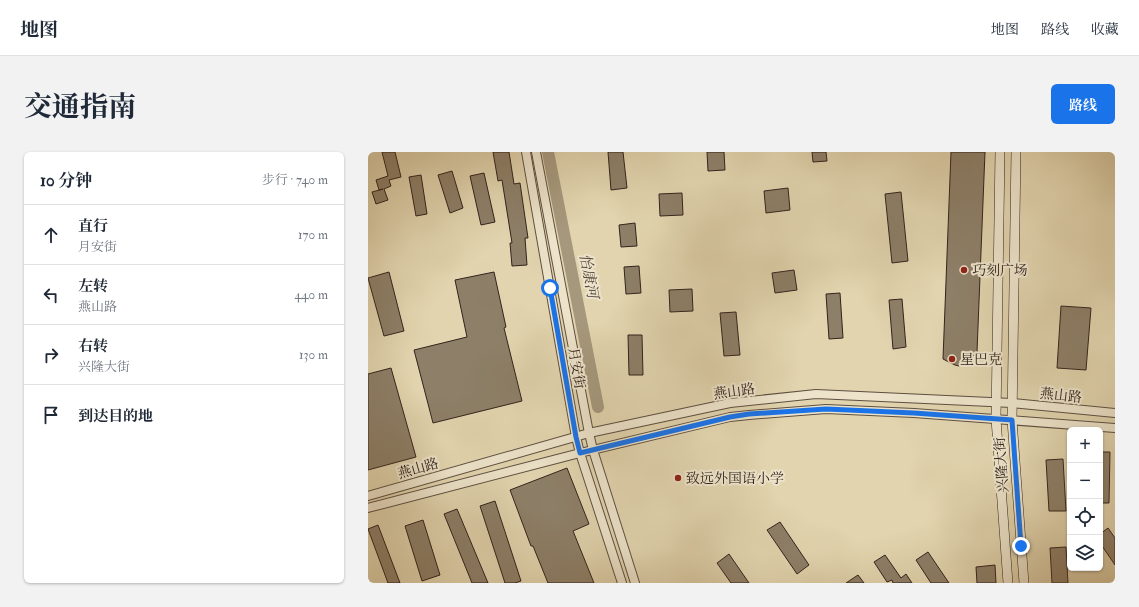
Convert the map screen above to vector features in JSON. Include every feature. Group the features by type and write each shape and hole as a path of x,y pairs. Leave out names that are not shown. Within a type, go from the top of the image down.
{"main road":[{"name":"兴隆大街","path":"1000,152 996,419 1008,583"},
{"name":"兴隆大街","path":"1016,152 1012,420 1024,583"}],"street":[{"name":"月安街","path":"526,152 576,437 622,583"},
{"path":"536,152 589,433 635,583"},
{"name":"燕山路","path":"368,496 589,433 730,403 816,394 1012,403 1115,413"},
{"name":"燕山路","path":"368,508 580,453 730,417 749,414 826,409 914,413 1115,428"}],"building":[{"path":"382,152 395,152 401,177 389,180 391,186 384,189 388,200 376,204 372,192 383,189 379,190 376,180 388,176"},
{"path":"493,152 509,152 514,184 520,183 528,238 525,238 527,265 512,266 510,243 512,243 502,180 498,181"},
{"path":"608,152 623,152 627,188 611,190"},
{"path":"707,152 724,152 725,170 708,171"},
{"path":"812,152 826,152 827,161 813,162"},
{"name":"巧刻广场","path":"951,152 985,152 977,352 959,366 943,359"},
{"path":"452,171 463,208 450,213 438,175"},
{"path":"484,173 495,222 481,225 470,176"},
{"path":"421,175 427,214 416,216 409,177"},
{"path":"788,188 790,210 766,213 764,191"},
{"path":"901,192 908,261 892,263 885,194"},
{"path":"682,193 683,215 660,216 659,194"},
{"path":"635,223 637,246 621,247 619,225"},
{"path":"639,266 641,293 626,294 624,267"},
{"path":"794,270 797,290 775,293 772,273"},
{"path":"389,272 404,331 384,336 368,278"},
{"path":"494,272 506,327 504,328 522,401 433,423 414,350 467,337 455,280"},
{"path":"692,289 693,311 670,312 669,290"},
{"path":"840,293 843,338 829,339 826,294"},
{"path":"902,299 906,347 893,349 889,300"},
{"path":"1061,306 1091,308 1086,370 1057,368"},
{"path":"736,312 740,355 724,356 720,313"},
{"path":"628,335 642,335 643,375 629,375"},
{"path":"391,368 416,457 368,470 368,374"},
{"path":"1103,452 1110,452 1109,503 1103,503"},
{"path":"1063,459 1066,511 1049,511 1046,460"},
{"path":"567,468 589,524 573,531 594,583 548,583 533,546 531,546 510,490"},
{"path":"495,501 521,581 515,583 505,583 480,506"},
{"path":"457,509 488,583 472,583 444,514"},
{"path":"423,520 440,575 422,581 405,526"},
{"path":"780,522 809,565 797,574 767,530"},
{"path":"378,525 400,583 388,583 368,529"},
{"path":"1108,528 1115,538 1115,565 1103,547 1103,532"},
{"path":"1066,547 1068,583 1052,583 1050,548"},
{"path":"928,552 949,583 931,583 916,560"},
{"path":"729,554 749,583 731,583 717,563"},
{"path":"885,555 901,578 906,574 912,583 893,583 892,580 887,582 874,562"},
{"path":"995,565 996,583 977,583 976,567"},
{"path":"858,575 864,583 846,583"}],"waterway":[{"name":"怡康河","path":"548,152 598,407"}],"place":[{"name":"巧刻广场","path":"964,270"},
{"name":"星巴克","path":"952,359"},
{"name":"致远外国语小学","path":"678,478"}],"route":[{"path":"550,288 580,453 730,417 749,414 826,409 914,413 1012,420 1021,546"}]}
